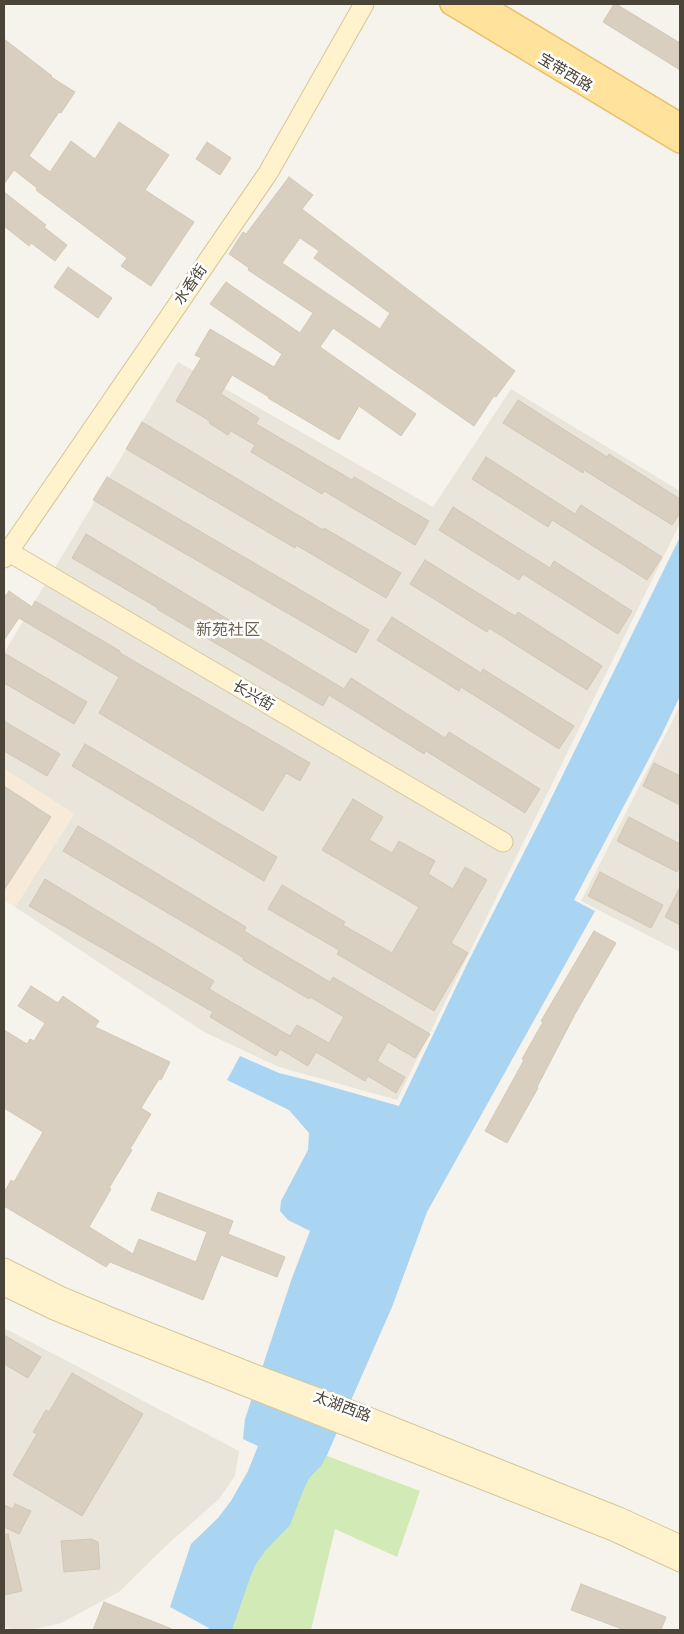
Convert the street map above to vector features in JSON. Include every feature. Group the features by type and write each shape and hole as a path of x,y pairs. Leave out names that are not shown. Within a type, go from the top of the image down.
{"main road":[{"name":"水香街","path":"5,553 268,173 364,4"},
{"name":"宝带西路","path":"450,4 680,142"},
{"name":"宝带西路","path":"481,4 680,124"},
{"name":"长兴街","path":"5,553 503,842"},
{"name":"太湖西路","path":"4,1268 254,1382"},
{"name":"太湖西路","path":"4,1286 75,1319 254,1382 627,1520 680,1544"},
{"name":"太湖西路","path":"353,1420 613,1531 680,1562"}],"shaded area":[{"path":"178,362 433,507 511,389 680,491 680,523 397,1100 279,1067 204,1032 15,907 74,814 4,769 4,653"},
{"path":"680,706 680,952 581,901"},
{"path":"4,769 74,814 15,907 4,900"},
{"path":"4,1328 239,1451 235,1476 219,1499 169,1543 119,1592 61,1623 31,1630 16,1630 4,1627"}],"green space":[{"path":"306,1448 420,1491 397,1557 335,1529 311,1630 222,1630"}],"water":[{"path":"680,537 680,696 661,736 574,900 595,911 427,1212 392,1307 327,1455 305,1486 290,1525 266,1550 256,1564 232,1630 208,1630 209,1628 170,1607 191,1544 218,1518 231,1501 248,1471 258,1446 243,1439 245,1419 292,1278 310,1231 288,1220 280,1211 281,1201 308,1150 309,1133 289,1110 227,1080 240,1056 279,1073 399,1106 467,964 544,813"}],"building":[{"path":"614,4 680,43 680,70 603,22"},
{"path":"4,39 51,77 75,92 29,156 50,172 71,141 95,159 119,122 169,155 145,190 194,222 151,286 121,266 127,258 36,190 37,188 14,170 4,184"},
{"path":"207,142 231,158 220,175 196,159"},
{"path":"289,177 313,195 302,209 515,371 496,397 494,396 474,426 333,328 320,347 416,414 401,436 359,406 339,440 232,375 221,394 259,418 256,424 352,480 354,477 429,521 415,545 324,491 322,494 251,452 255,445 231,431 228,435 209,423 210,421 176,401 201,358 195,355 210,329 274,367 282,354 210,304 226,282 300,333 313,313 248,270 249,268 229,254 243,232 246,234","holes":["300,238 319,251 314,258 390,313 380,329 282,263"]},
{"path":"4,192 46,225 44,227 67,245 55,261 31,243 29,246 4,226"},
{"path":"68,267 112,298 98,318 54,287"},
{"path":"518,400 607,457 609,454 680,499 680,513 672,525 584,470 583,473 503,423"},
{"path":"142,422 323,530 324,528 401,573 386,598 296,545 295,548 126,449"},
{"path":"486,457 575,514 581,505 662,557 647,580 552,520 548,527 472,479"},
{"path":"107,477 369,630 356,653 93,500"},
{"path":"453,507 550,568 554,561 632,611 618,634 523,574 519,580 439,530"},
{"path":"86,534 344,689 351,678 445,738 449,732 540,789 525,813 426,751 424,754 329,695 323,706 72,558"},
{"path":"425,560 515,616 518,612 602,666 587,690 489,628 487,632 410,584"},
{"path":"9,591 32,607 35,601 120,651 120,653 310,763 300,781 286,773 263,811 99,713 119,677 19,618 4,640 4,598"},
{"path":"392,617 481,673 483,669 574,726 559,749 461,687 459,691 377,640"},
{"path":"4,653 87,702 74,724 4,683"},
{"path":"4,721 60,754 47,776 4,751"},
{"path":"85,744 277,857 264,881 72,766"},
{"path":"654,763 680,776 680,805 643,786"},
{"path":"4,786 51,817 4,890"},
{"path":"353,799 383,817 369,840 392,853 399,841 435,861 428,874 453,889 465,867 487,880 451,943 468,953 434,1011 337,954 339,950 268,909 282,885 345,922 343,925 392,953 419,907 322,850"},
{"path":"629,817 680,844 680,865 677,872 617,841"},
{"path":"78,826 246,927 244,931 330,982 333,977 430,1034 415,1058 388,1042 377,1061 405,1077 396,1093 368,1076 365,1081 316,1052 308,1066 280,1049 276,1056 210,1017 213,1012 29,906 45,879 214,981 209,989 290,1036 297,1025 329,1043 344,1017 310,997 309,999 243,960 244,958 63,851"},
{"path":"600,872 663,905 651,928 588,896"},
{"path":"680,887 680,925 665,917"},
{"path":"594,931 616,943 575,1014 538,1088 507,1143 485,1131 524,1060 522,1059 543,1022 541,1021"},
{"path":"31,986 58,1003 63,996 99,1021 95,1027 170,1062 161,1080 159,1079 141,1108 151,1114 130,1149 132,1150 109,1188 111,1189 89,1227 133,1254 139,1239 196,1262 207,1232 151,1210 158,1192 233,1221 228,1234 285,1257 277,1277 221,1255 203,1300 110,1262 106,1267 4,1206 4,1193 11,1180 14,1182 43,1132 4,1108 4,1030 27,1044 30,1039 34,1041 45,1023 18,1006"},
{"path":"4,1335 41,1357 28,1378 4,1364"},
{"path":"72,1373 143,1414 82,1516 13,1475 37,1434 33,1432 46,1410 49,1412"},
{"path":"15,1504 31,1511 19,1534 4,1527 4,1505 13,1509"},
{"path":"8,1534 22,1591 4,1595 4,1535"},
{"path":"91,1539 98,1542 100,1569 64,1572 61,1541"},
{"path":"581,1584 666,1617 661,1630 625,1630 571,1610"},
{"path":"104,1602 172,1629 172,1630 93,1630"}],"district":[{"name":"新苑社区","path":"228,631"}]}
